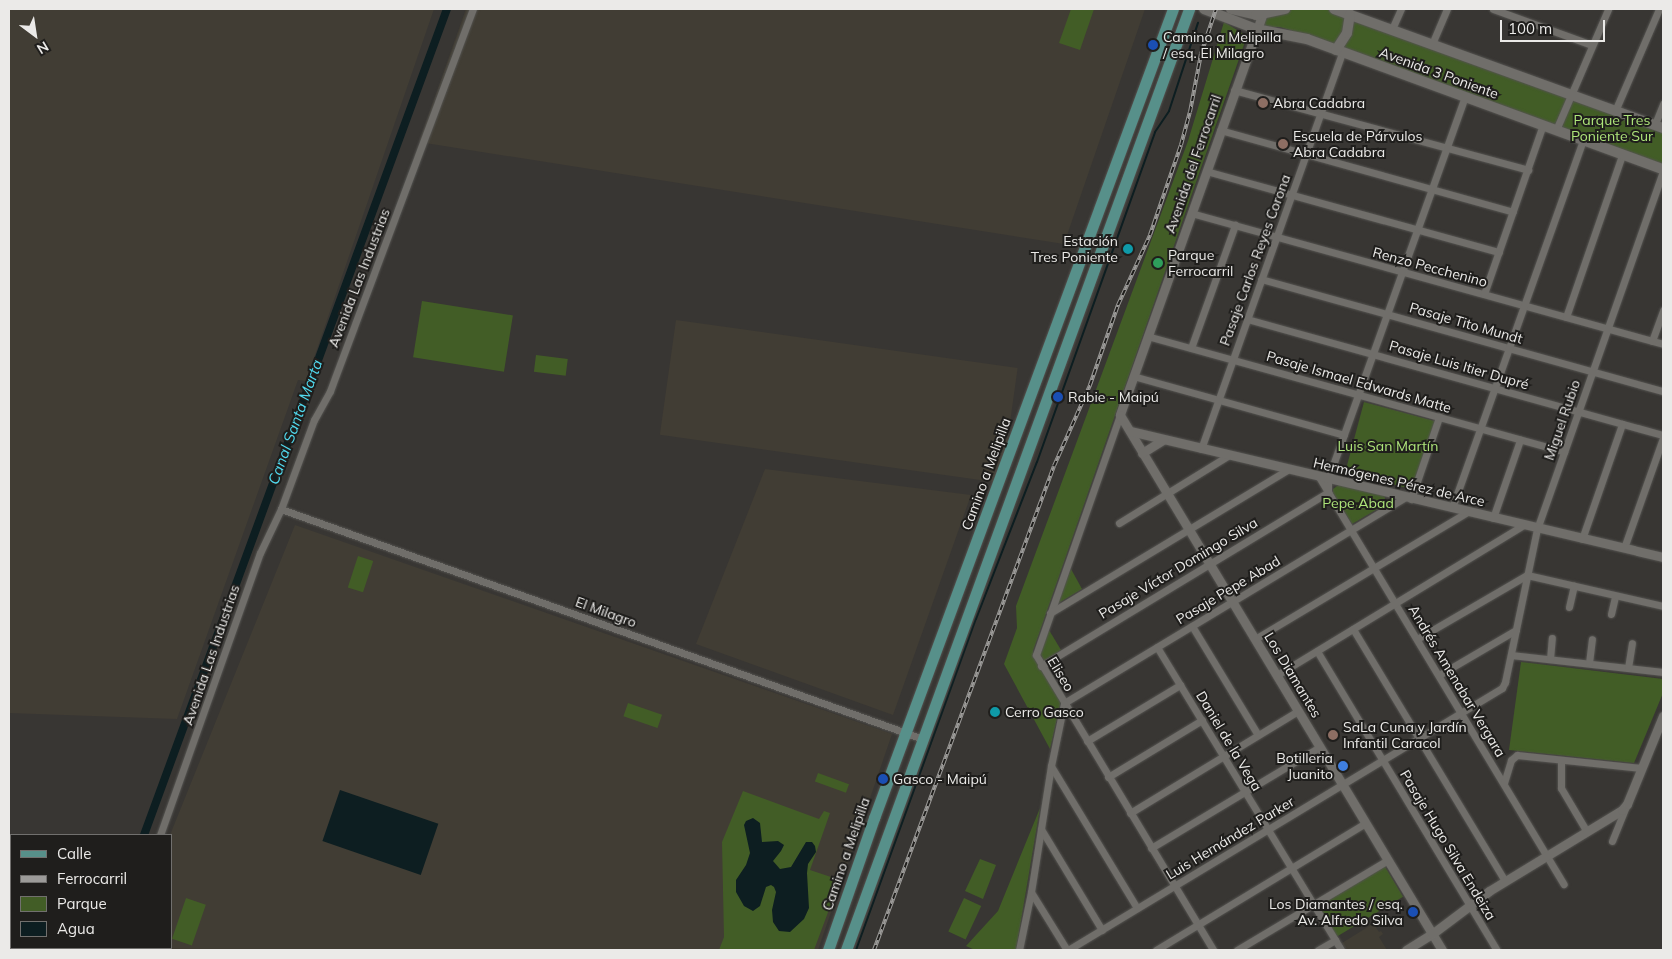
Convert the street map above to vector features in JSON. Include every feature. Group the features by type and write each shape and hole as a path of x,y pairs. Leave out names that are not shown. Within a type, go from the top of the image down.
{"main road":[{"name":"Camino a Melipilla","path":"828,950 874,818 991,506 1173,9"},
{"path":"846,950 1189,9"},
{"name":"Avenida 3 Poniente","path":"1204,9 1256,29 1299,37 1339,51 1544,125 1663,171"},
{"path":"1231,9 1248,14 1285,9"},
{"name":"Avenida 3 Poniente","path":"1334,9 1352,13 1392,30 1659,126"},
{"path":"1339,51 1347,34 1352,13"},
{"path":"1015,441 1029,447"},
{"path":"991,506 1006,511"},
{"path":"938,648 954,653"}],"street":[{"name":"Avenida Las Industrias","path":"160,834 260,553 281,508 314,420 335,378 473,9"},
{"path":"1392,30 1401,9"},
{"path":"1432,44 1447,9"},
{"path":"1493,9 1592,45"},
{"path":"1556,130 1608,9"},
{"path":"1615,111 1659,9"},
{"name":"Avenida del Ferrocarril","path":"1120,415 1263,12"},
{"name":"Pasaje Carlos Reyes Corona","path":"1201,449 1306,154 1339,51"},
{"path":"1234,90 1445,149 1528,170"},
{"path":"1328,492 1323,478 1344,435 1465,97"},
{"path":"1659,126 1663,104"},
{"path":"1484,294 1544,125"},
{"path":"1220,130 1513,212"},
{"path":"1452,508 1583,140"},
{"path":"1566,317 1622,154"},
{"path":"1206,170 1499,252"},
{"name":"Miguel Rubio","path":"1505,682 1538,529 1663,171"},
{"name":"Renzo Pecchenino","path":"1191,213 1663,344"},
{"path":"1191,348 1235,225"},
{"name":"Pasaje Tito Mundt","path":"1261,280 1663,391"},
{"path":"1652,341 1663,310"},
{"name":"Pasaje Luis Itier Dupré","path":"1247,319 1663,436"},
{"name":"Pasaje Ismael Edwards Matte","path":"1147,336 1564,452"},
{"path":"1133,376 1344,435"},
{"name":"Los Diamantes","path":"1120,415 1442,950"},
{"name":"Eliseo","path":"1120,415 1036,650 1036,655 1213,950"},
{"path":"1408,498 1439,418"},
{"path":"1582,539 1622,424"},
{"name":"Hermógenes Pérez de Arce","path":"1130,432 1524,526 1663,557"},
{"path":"1624,548 1663,436"},
{"path":"1142,453 1163,440"},
{"path":"1493,518 1520,440"},
{"path":"1119,522 1229,455"},
{"path":"1049,613 1287,470"},
{"name":"Andrés Amenabar Vergara","path":"1328,492 1564,884"},
{"name":"Pasaje Víctor Domingo Silva","path":"1042,666 1328,492"},
{"name":"Pasaje Pepe Abad","path":"1064,703 1351,530 1408,498"},
{"name":"El Milagro","path":"281,508 923,739"},
{"path":"1255,639 1467,512"},
{"path":"1277,675 1524,526"},
{"path":"1417,639 1527,575 1663,606"},
{"path":"1569,608 1574,586"},
{"path":"1611,614 1615,596"},
{"path":"1192,626 1258,735"},
{"path":"1353,629 1505,881"},
{"path":"1439,675 1516,630"},
{"path":"1550,659 1552,638"},
{"path":"1589,663 1592,639"},
{"path":"1628,668 1632,643"},
{"name":"Daniel de la Vega","path":"1157,647 1341,950"},
{"name":"Pasaje Hugo Silva Endeiza","path":"1317,651 1497,950"},
{"path":"1511,654 1663,672"},
{"name":"Luis Hernández Parker","path":"1067,950 1462,713 1499,690 1505,682"},
{"path":"1087,741 1180,685"},
{"path":"1019,950 1064,703"},
{"path":"1130,813 1298,711"},
{"path":"1612,841 1663,716"},
{"path":"1108,777 1202,720"},
{"path":"1151,848 1320,747"},
{"path":"1504,783 1511,760 1515,756 1641,768"},
{"path":"1561,760 1561,788 1587,832"},
{"path":"1051,766 1137,908"},
{"path":"1406,950 1432,934 1505,881 1617,814 1627,804"},
{"path":"1156,950 1366,823"},
{"path":"1041,828 1102,930"},
{"path":"1237,950 1388,860"},
{"path":"1031,892 1067,950"},
{"path":"1318,950 1335,940"}],"shaded area":[{"path":"9,9 434,9 306,381 298,380 177,719 9,713"},
{"path":"466,9 1145,9 1064,244 419,142"},
{"path":"676,320 1018,368 1001,483 660,435"},
{"path":"765,469 971,495 893,715 696,644"},
{"path":"295,525 892,734 818,950 130,950 172,949 172,834 170,834"},
{"path":"9,872 10,949 90,949 90,950 9,950"},
{"path":"1371,925 1375,926 1383,934 1379,937 1387,950 1346,950 1342,943"}],"green space":[{"path":"1071,9 1094,9 1080,50 1059,43"},
{"name":"Parque Tres Poniente Sur","path":"1292,9 1326,9 1663,131 1663,165 1309,36 1280,27 1263,27 1266,16"},
{"path":"1224,22 1247,36 1033,651 1061,701 1050,749 1004,664 1017,628 1016,606 1188,141"},
{"path":"422,301 513,315 504,372 413,357"},
{"path":"536,355 568,359 566,376 534,372"},
{"name":"Luis San Martín","path":"1364,402 1435,421 1417,491 1345,472"},
{"name":"Pepe Abad","path":"1340,484 1384,494 1386,504 1352,524 1333,493 1333,489"},
{"path":"358,556 373,561 363,592 348,587"},
{"path":"1071,569 1082,589 1057,604"},
{"path":"1049,630 1061,650 1044,661 1040,653"},
{"path":"1521,662 1663,679 1663,693 1634,763 1509,750"},
{"path":"628,703 662,715 657,728 623,716"},
{"path":"818,773 849,784 846,793 815,781"},
{"path":"743,791 819,819 824,811 830,813 810,870 840,880 814,950 719,950 724,937 722,842"},
{"path":"1040,808 1016,950 975,950 966,946 998,911"},
{"path":"980,859 996,865 983,899 965,891"},
{"path":"1384,865 1403,897 1335,937 1316,906"},
{"path":"186,898 206,905 192,945 172,939"},
{"path":"964,898 981,906 966,940 948,932"}],"water":[{"path":"340,790 438,824 421,875 322,841"},
{"path":"753,818 760,823 762,842 778,841 784,845 773,861 780,869 791,867 806,842 812,842 815,846 816,852 808,864 807,873 809,908 804,919 790,932 779,931 773,922 772,910 776,892 774,887 771,885 766,887 760,906 753,911 744,906 736,892 736,880 746,865 750,853 744,825 746,821"}],"waterway":[{"name":"Canal Santa Marta","path":"144,834 447,9"},
{"path":"856,950 976,619 1037,462 1155,132 1169,111 1198,23"}],"railway":[{"path":"874,950 1054,466 1090,385 1118,305 1150,235 1181,145 1190,112 1201,54 1216,9"}],"place":[{"name":"Camino a Melipilla / esq. El Milagro","path":"1153,45"},
{"name":"Abra Cadabra","path":"1263,103"},
{"name":"Escuela de Párvulos Abra Cadabra","path":"1283,144"},
{"name":"Estación Tres Poniente","path":"1128,249"},
{"name":"Parque Ferrocarril","path":"1158,263"},
{"name":"Rabie - Maipú","path":"1058,397"},
{"name":"Cerro Gasco","path":"995,712"},
{"name":"SaLa Cuna y Jardín Infantil Caracol","path":"1333,735"},
{"name":"Botilleria Juanito","path":"1343,766"},
{"name":"Gasco - Maipú","path":"883,779"},
{"name":"Los Diamantes / esq. Av. Alfredo Silva","path":"1413,912"}]}
